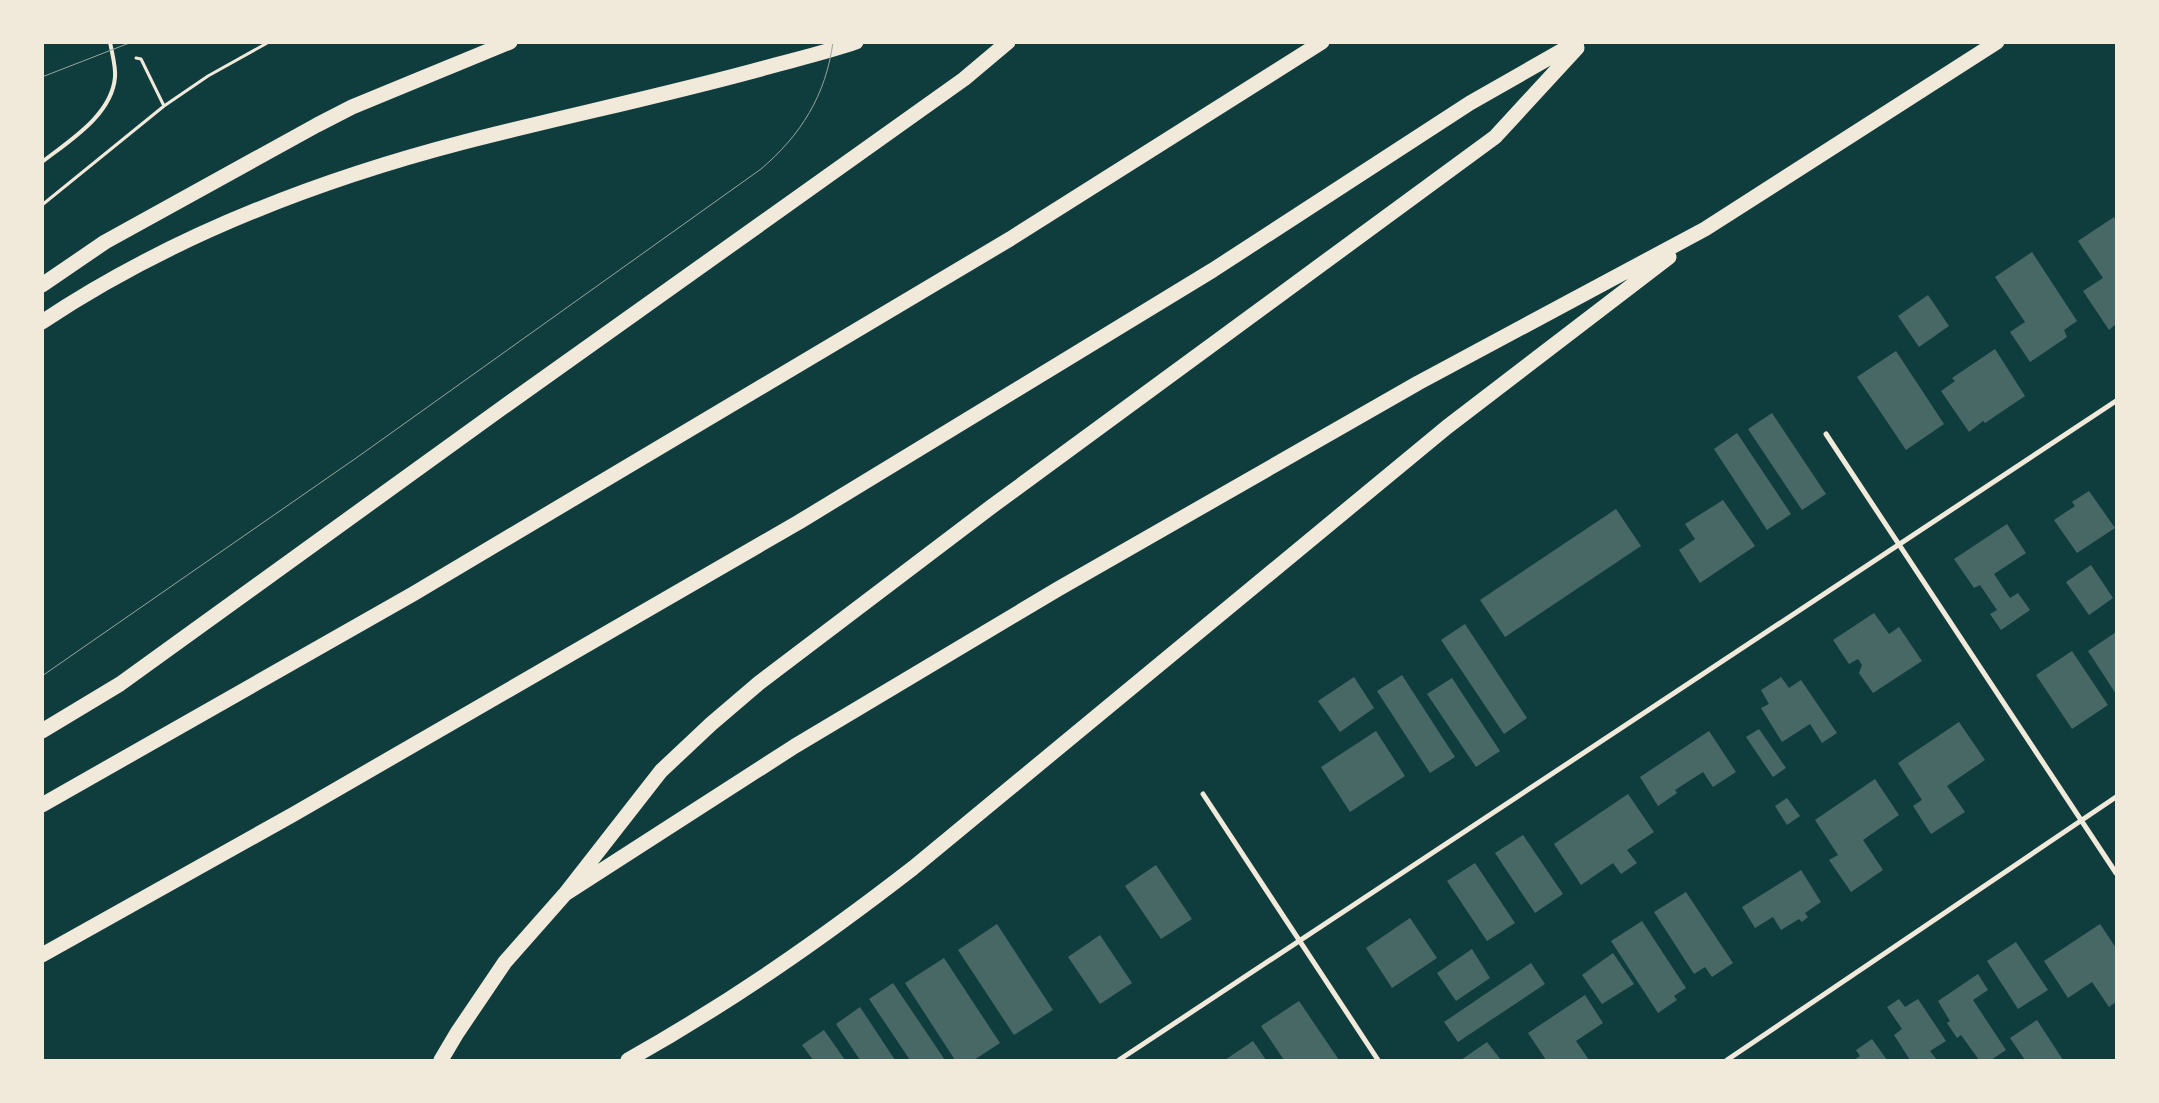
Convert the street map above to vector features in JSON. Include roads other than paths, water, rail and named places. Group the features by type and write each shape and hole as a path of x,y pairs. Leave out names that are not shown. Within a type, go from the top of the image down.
{"highway":[{"path":"42,285 106,242 317,125 352,107 510,42"},
{"path":"42,322 72,302 141,263 233,221 385,164 465,142 720,81 856,42"},
{"path":"42,731 120,684 502,408 964,79 1008,42"},
{"path":"42,805 413,594 1010,239 1322,42"},
{"path":"42,955 294,814 799,522 1213,270 1470,103 1577,42"},
{"path":"441,1060 457,1033 506,962 565,894 660,771 752,689 991,508 1495,137 1582,42"},
{"path":"565,894 795,746 1058,589 1418,383 1705,229 1997,42"},
{"path":"628,1060 712,1011 778,969 845,921 913,868 1447,427 1705,229"}],"street":[{"path":"1119,1060 2116,401"},
{"path":"1826,434 2116,873"},
{"path":"1203,794 1378,1060"},
{"path":"1727,1060 2116,797"}],"lane":[{"path":"42,162 95,118 108,100 115,78 110,42"}],"tram line":[{"path":"42,77 132,42"},
{"path":"42,676 359,456 761,169 788,142 800,128 809,113 818,97 830,61 833,42"}]}
